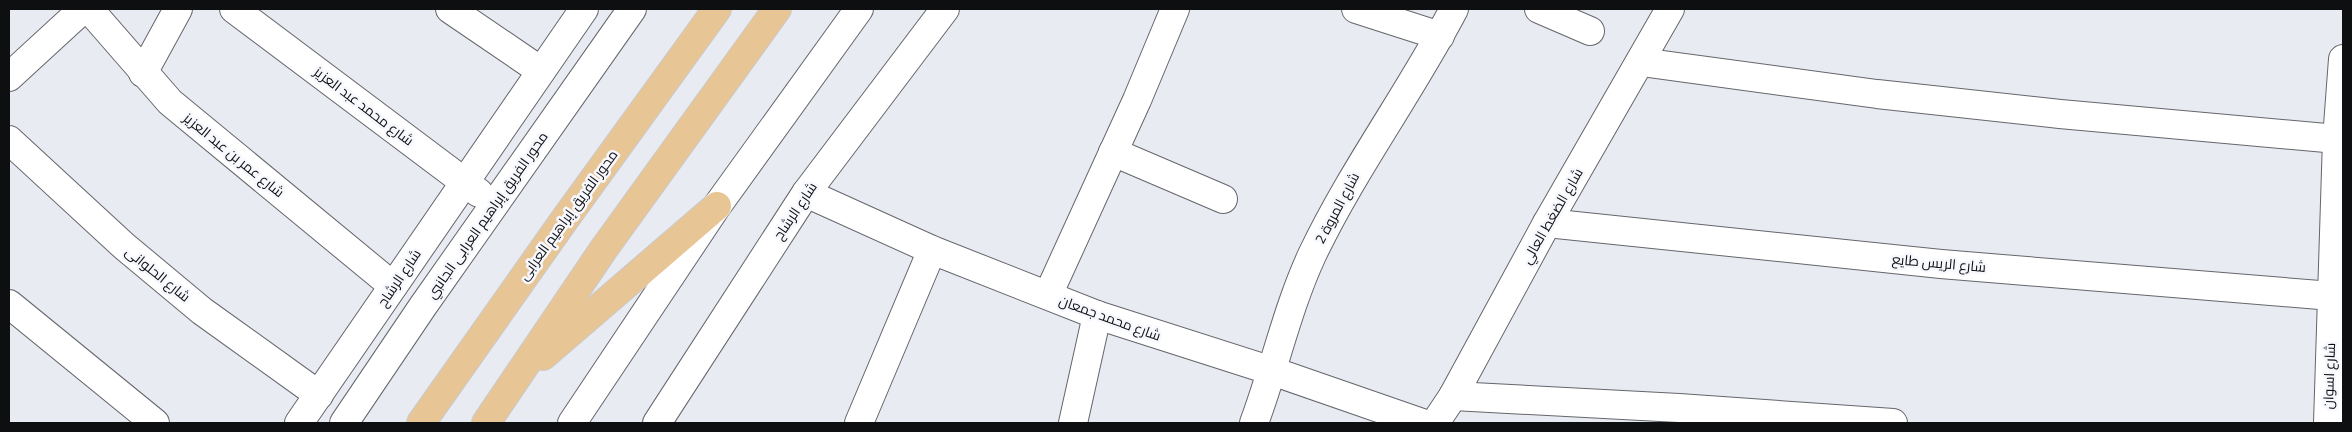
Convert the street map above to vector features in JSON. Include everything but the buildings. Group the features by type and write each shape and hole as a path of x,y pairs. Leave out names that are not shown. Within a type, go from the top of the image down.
{"main road":[{"name":"محور الفريق إبراهيم العرابى","path":"421,423 565,219 718,9"},
{"path":"486,423 603,250 777,9"},
{"path":"516,380 718,206"}],"street":[{"path":"9,77 82,9"},
{"name":"شارع عمر بن عبد العزيز","path":"89,9 170,102 393,286"},
{"path":"143,73 178,9"},
{"name":"شارع محمد عبد العزيز","path":"234,9 494,204"},
{"path":"450,9 541,71"},
{"name":"شارع الرشاح","path":"299,423 584,9"},
{"name":"محور الفريق إبراهيم العرابى الجانبي","path":"344,423 422,306 632,9"},
{"path":"572,423 718,206 859,9"},
{"name":"شارع الرشاح","path":"657,423 806,193 945,9"},
{"path":"1048,295 1175,9"},
{"path":"1356,9 1440,36"},
{"name":"شارع المروة 2","path":"1254,423 1296,293 1330,219 1440,36 1454,9"},
{"path":"1539,9 1590,30"},
{"name":"شارع الضغط العالي","path":"1435,423 1453,396 1547,223 1670,9"},
{"name":"شارع اسوان","path":"2328,423 2332,296 2338,259 2337,139 2343,59"},
{"path":"1641,62 1935,101 2337,139"},
{"name":"شارع الحلوانى","path":"9,140 117,240 166,282 202,311 319,395"},
{"path":"1113,152 1223,199"},
{"name":"شارع محمد جمعان","path":"806,193 932,250 1097,315 1272,371 1422,423"},
{"name":"شارع الريس طايع","path":"1547,223 1941,264 2332,296"},
{"path":"859,423 932,250"},
{"path":"9,304 155,423"},
{"path":"1073,423 1097,315"},
{"path":"1453,396 1679,408 1893,423"}]}
